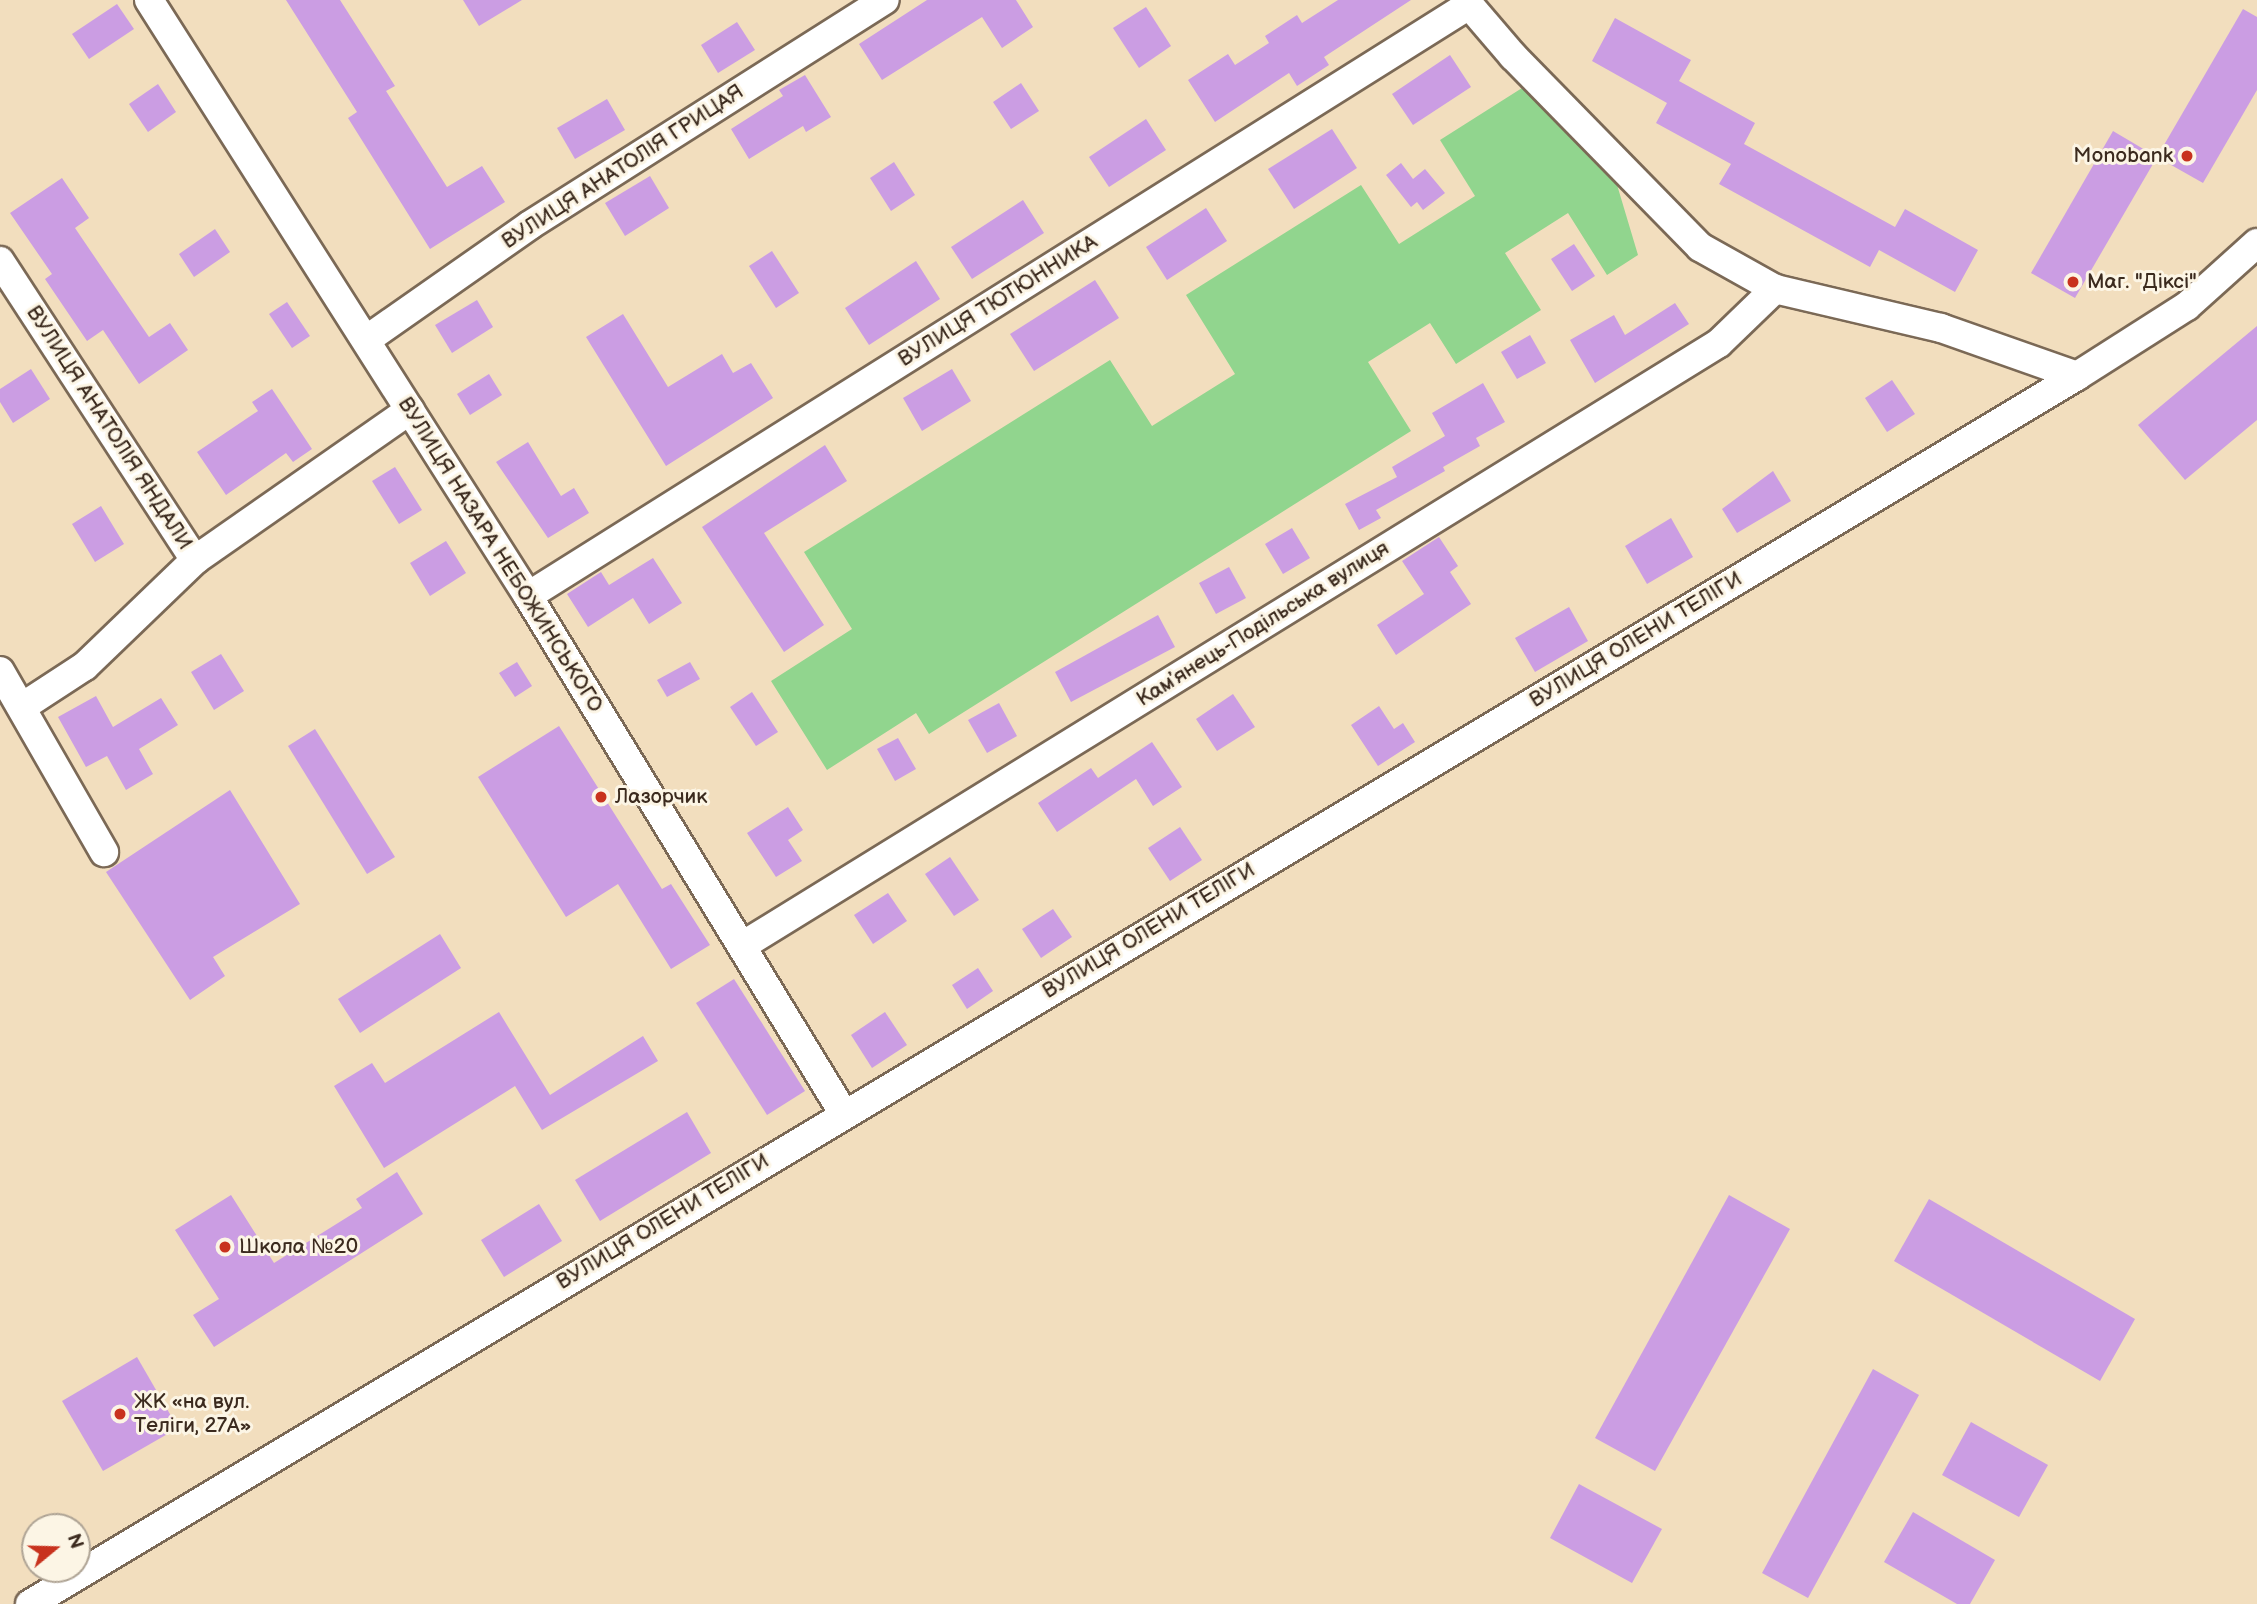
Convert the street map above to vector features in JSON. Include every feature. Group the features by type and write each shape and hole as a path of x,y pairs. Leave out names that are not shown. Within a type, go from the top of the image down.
{"street":[{"name":"ВУЛИЦЯ НАЗАРА НЕБОЖИНСЬКОГО","path":"149,0 528,597 844,1114"},
{"name":"ВУЛИЦЯ АНАТОЛІЯ ГРИЦАЯ","path":"366,340 530,225 884,0"},
{"path":"1467,3 1513,56 1700,247 1775,289 1941,328 2077,376"},
{"name":"ВУЛИЦЯ ТЮТЮННИКА","path":"528,597 1467,3"},
{"name":"ВУЛИЦЯ ОЛЕНИ ТЕЛІГИ","path":"30,1604 2077,376 2187,306 2257,243"},
{"name":"ВУЛИЦЯ АНАТОЛІЯ ЯНДАЛИ","path":"0,261 195,560"},
{"name":"Камʼянець-Подільська вулиця","path":"742,946 1719,343 1775,289"},
{"name":"ВУЛИЦЯ АНАТОЛІЯ ЯНДАЛИ","path":"22,708 85,666 195,560 410,410"},
{"path":"0,671 104,852"}],"green space":[{"path":"1530,83 1612,168 1638,255 1607,275 1568,213 1505,253 1541,310 1456,364 1430,323 1368,362 1411,431 929,734 916,713 827,770 771,681 852,629 804,552 1110,360 1152,426 1235,374 1186,295 1361,185 1399,244 1475,196 1440,140"}],"building":[{"path":"286,0 340,0 395,86 386,91 447,187 482,166 505,202 430,249 348,118 357,112"},
{"path":"463,0 522,0 479,26"},
{"path":"927,0 1016,0 1033,27 1002,48 982,17 882,80 859,44"},
{"path":"1338,0 1411,0 1324,57 1329,65 1297,86 1289,73 1215,122 1188,80 1228,54 1235,65 1269,43 1265,36 1297,15 1302,23"},
{"path":"117,4 134,29 89,59 72,34"},
{"path":"1146,7 1171,46 1139,68 1113,28"},
{"path":"2243,9 2257,17 2257,90 2203,183 2157,157"},
{"path":"1615,18 1691,60 1679,81 1755,123 1744,144 1895,227 1905,209 1978,250 1955,292 1879,250 1870,267 1719,184 1731,164 1656,123 1667,103 1592,61"},
{"path":"737,22 755,50 718,73 701,45"},
{"path":"1450,55 1471,87 1413,125 1392,94"},
{"path":"805,75 831,117 806,132 803,126 749,159 731,129 783,96 779,90"},
{"path":"1021,83 1039,111 1011,129 993,102"},
{"path":"158,84 176,112 148,132 129,104"},
{"path":"607,99 625,130 575,159 557,128"},
{"path":"1146,119 1166,150 1109,187 1089,157"},
{"path":"1332,129 1357,168 1294,209 1268,169"},
{"path":"2113,131 2157,157 2075,298 2031,273"},
{"path":"894,162 915,195 891,211 870,178"},
{"path":"1401,163 1413,179 1425,169 1445,193 1423,210 1417,202 1411,207 1386,175"},
{"path":"650,176 669,208 625,236 605,203"},
{"path":"62,178 89,218 75,228 149,337 170,323 188,350 139,384 103,330 87,341 45,279 52,274 10,213"},
{"path":"1023,200 1044,233 972,279 951,247"},
{"path":"1206,208 1227,241 1167,280 1146,247"},
{"path":"215,229 230,252 194,277 179,254"},
{"path":"1574,244 1595,276 1572,291 1551,259"},
{"path":"772,251 799,293 776,308 749,266"},
{"path":"916,261 940,299 869,345 845,308"},
{"path":"1095,280 1119,318 1034,371 1010,334"},
{"path":"477,300 493,327 452,353 435,325"},
{"path":"287,302 310,336 292,348 269,314"},
{"path":"1675,303 1689,324 1595,383 1570,340 1614,315 1625,335"},
{"path":"623,314 668,387 722,354 733,373 751,363 773,398 666,466 586,337"},
{"path":"2257,326 2257,420 2185,480 2138,425"},
{"path":"1530,335 1546,363 1517,379 1501,352"},
{"path":"31,369 50,399 13,423 0,402 0,389"},
{"path":"952,369 971,401 922,431 903,398"},
{"path":"489,374 502,395 470,415 457,394"},
{"path":"1892,380 1915,414 1887,432 1865,398"},
{"path":"1483,383 1505,422 1476,438 1480,446 1443,467 1445,471 1376,510 1381,518 1359,530 1345,504 1397,477 1392,467 1445,436 1432,413"},
{"path":"272,389 312,449 293,462 286,453 226,495 197,452 258,411 252,402"},
{"path":"528,442 561,496 574,488 589,513 548,538 496,462"},
{"path":"825,445 847,481 764,533 824,625 784,652 702,527"},
{"path":"395,467 422,510 399,524 372,481"},
{"path":"1773,471 1791,501 1737,533 1722,509"},
{"path":"101,506 124,544 95,562 72,524"},
{"path":"1671,518 1693,557 1647,584 1625,546"},
{"path":"1292,528 1310,558 1283,574 1265,544"},
{"path":"1439,537 1458,566 1450,572 1471,604 1396,655 1377,625 1424,594 1402,561"},
{"path":"446,541 466,573 430,596 410,563"},
{"path":"653,558 682,603 649,624 633,598 588,627 567,594 601,572 609,585"},
{"path":"1229,567 1246,598 1216,614 1199,583"},
{"path":"1569,607 1588,641 1535,672 1515,638"},
{"path":"1158,615 1175,647 1071,702 1055,672"},
{"path":"221,654 244,691 214,710 191,672"},
{"path":"517,662 532,686 515,697 499,673"},
{"path":"690,662 700,679 667,697 657,680"},
{"path":"752,692 778,732 756,746 730,707"},
{"path":"1233,694 1255,727 1217,751 1196,719"},
{"path":"96,696 113,727 161,698 178,725 139,749 153,774 126,790 107,756 86,767 58,717"},
{"path":"999,703 1017,736 987,753 968,720"},
{"path":"1379,706 1394,729 1403,723 1415,742 1378,766 1351,725"},
{"path":"559,726 662,889 671,884 710,945 671,969 618,884 566,917 478,777"},
{"path":"315,729 395,857 367,874 288,746"},
{"path":"898,738 916,769 895,781 877,749"},
{"path":"1152,742 1182,787 1153,806 1136,779 1057,832 1038,803 1091,768 1098,778"},
{"path":"230,790 300,904 213,957 225,976 190,1000 106,872"},
{"path":"788,807 803,830 788,840 802,861 776,877 747,833"},
{"path":"1180,827 1202,860 1170,881 1148,848"},
{"path":"950,857 979,900 954,916 925,874"},
{"path":"888,893 907,921 873,944 854,915"},
{"path":"1053,909 1072,937 1041,958 1022,929"},
{"path":"440,934 461,968 360,1033 338,999"},
{"path":"978,968 993,991 967,1009 952,985"},
{"path":"734,979 805,1091 767,1115 696,1003"},
{"path":"499,1012 550,1095 643,1036 658,1061 542,1130 515,1086 384,1168 334,1086 372,1063 385,1083"},
{"path":"885,1012 907,1045 872,1068 851,1035"},
{"path":"687,1112 711,1153 600,1221 575,1180"},
{"name":"Школа №20","path":"397,1172 423,1214 214,1347 193,1315 219,1299 175,1230 231,1195 274,1263 362,1208 356,1199"},
{"path":"1729,1195 1790,1229 1655,1471 1595,1438"},
{"path":"1929,1199 2135,1319 2100,1381 1894,1261"},
{"path":"539,1204 562,1241 504,1277 481,1240"},
{"name":"ЖК «на вул. Теліги, 27А»","path":"137,1357 178,1428 103,1471 62,1401"},
{"path":"1873,1369 1919,1395 1808,1598 1762,1573"},
{"path":"1971,1422 2048,1465 2019,1517 1942,1475"},
{"path":"1579,1484 1662,1529 1632,1583 1550,1538"},
{"path":"1913,1512 1995,1560 1970,1604 1957,1604 1884,1562"}],"place":[{"name":"Monobank","path":"2187,156"},
{"name":"Маг. \"Діксі\"","path":"2073,282"},
{"name":"Лазорчик","path":"601,797"},
{"name":"Школа №20","path":"225,1247"},
{"name":"ЖК «на вул. Теліги, 27А»","path":"120,1414"}]}
